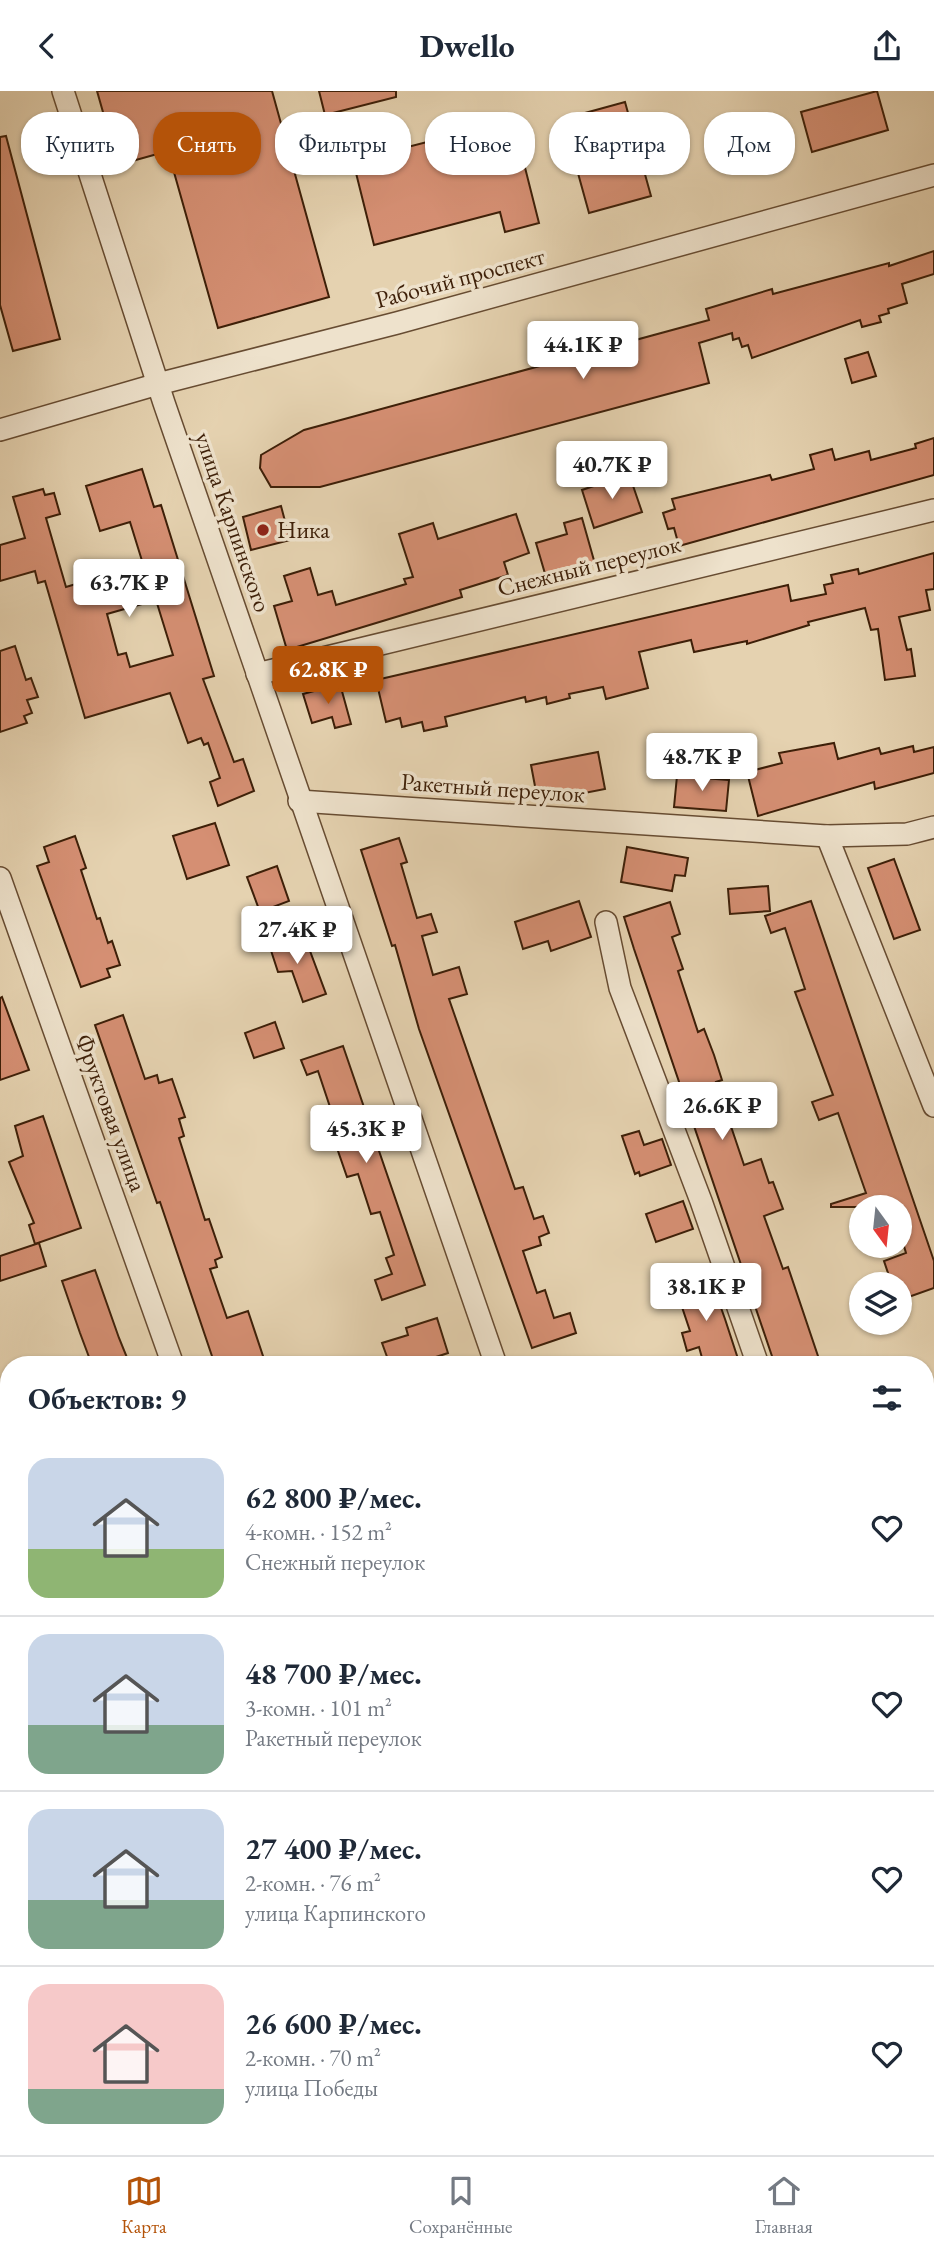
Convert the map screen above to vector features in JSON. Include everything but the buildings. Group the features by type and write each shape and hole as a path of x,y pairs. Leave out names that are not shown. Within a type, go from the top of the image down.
{"street":[{"name":"улица Карпинского","path":"63,91 158,384 299,801 493,1356"},
{"name":"Рабочий проспект","path":"0,430 158,384 397,323 934,175"},
{"name":"Снежный переулок","path":"257,674 934,510"},
{"name":"Ракетный переулок","path":"299,801 827,837 907,834 934,827"},
{"path":"827,837 934,1107"},
{"name":"Фруктовая улица","path":"0,878 170,1356"},
{"path":"606,922 620,988 701,1201 755,1356"}],"place":[{"name":"Ника","path":"263,530"}]}
